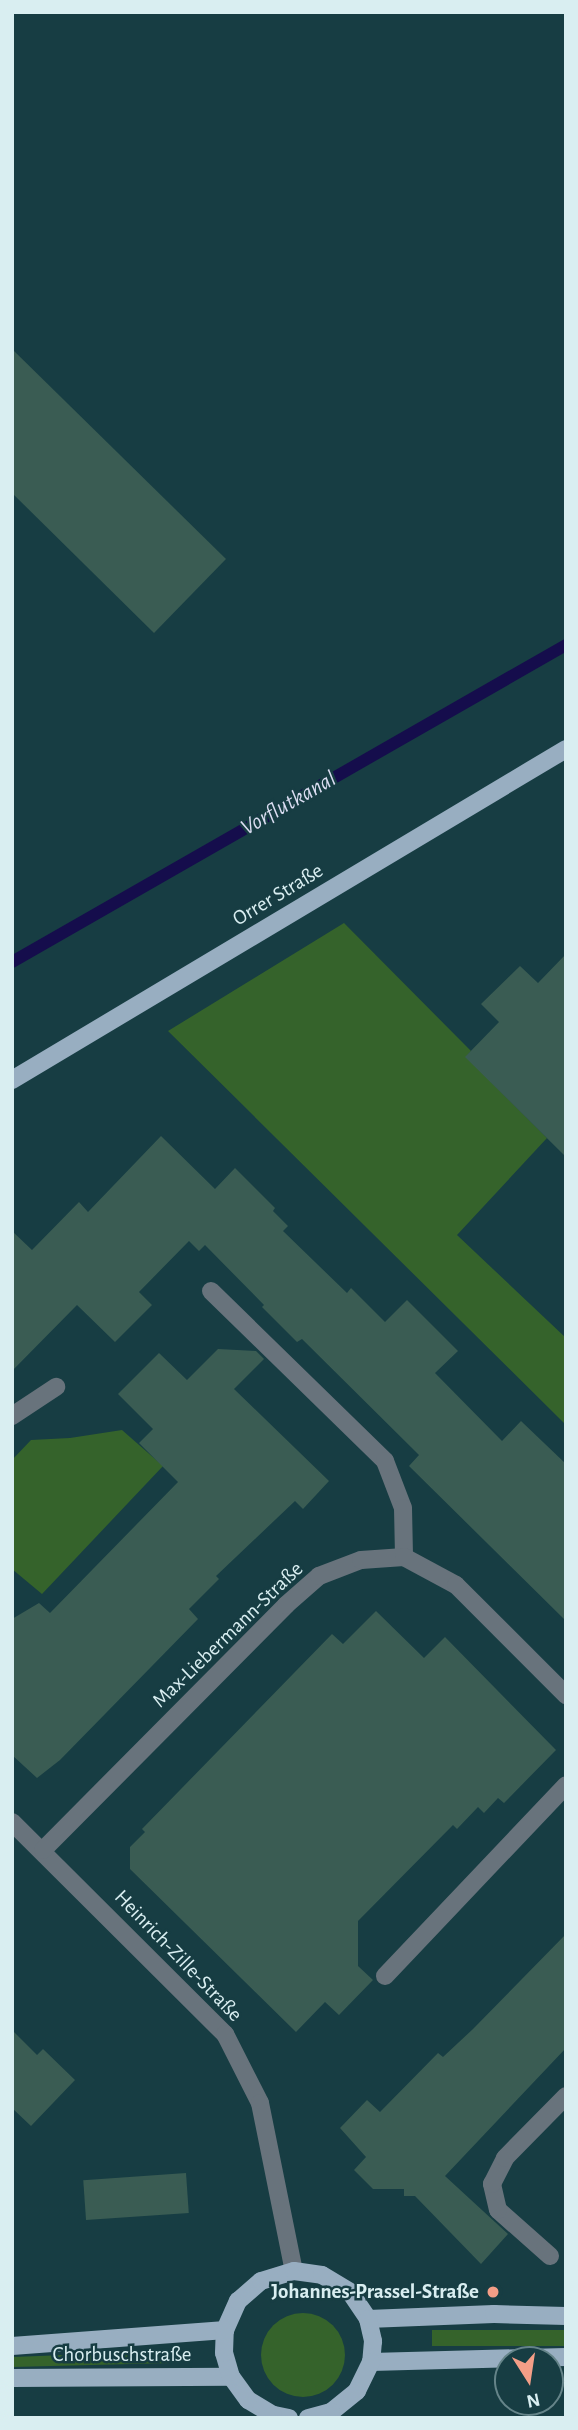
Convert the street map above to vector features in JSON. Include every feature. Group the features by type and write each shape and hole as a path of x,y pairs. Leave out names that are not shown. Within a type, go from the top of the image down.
{"main road":[{"name":"Orrer Straße","path":"12,1080 566,750"},
{"path":"289,2418 273,2415 248,2400 231,2377 224,2353 225,2330 238,2301 261,2281 294,2271 322,2275 350,2291 368,2319 373,2341 371,2362 357,2392 331,2412 308,2418"},
{"path":"368,2319 566,2316"},
{"name":"Chorbuschstraße","path":"12,2346 225,2330"},
{"path":"371,2362 566,2357"},
{"name":"Chorbuschstraße","path":"12,2378 231,2377"}],"street":[{"path":"211,1291 385,1461 403,1508 404,1557 456,1585 566,1695"},
{"path":"12,1416 57,1387"},
{"name":"Max-Liebermann-Straße","path":"43,1850 286,1605 319,1576 361,1559 404,1557"},
{"path":"385,1976 566,1785"},
{"name":"Heinrich-Zille-Straße","path":"12,1822 225,2034 260,2103 294,2271"},
{"path":"550,2256 498,2210 492,2184 505,2158 566,2096"}],"green space":[{"path":"344,923 471,1051 466,1057 547,1138 457,1235 566,1338 566,1425 168,1031"},
{"path":"122,1430 163,1466 42,1594 12,1569 12,1460 31,1440 70,1438"},
{"path":"303,2313 319,2316 333,2325 342,2339 345,2355 342,2371 333,2385 319,2394 303,2397 287,2394 273,2385 264,2371 261,2355 264,2339 273,2325 287,2316"},
{"path":"432,2330 566,2330 566,2346 432,2346"},
{"path":"172,2351 172,2363 12,2367 12,2357"}],"building":[{"path":"12,349 226,559 154,633 12,493"},
{"path":"566,954 566,1157 465,1057 499,1022 481,1004 520,966 538,983"},
{"path":"161,1136 215,1189 235,1168 275,1208 273,1211 288,1226 283,1231 347,1293 351,1288 385,1322 407,1300 458,1351 435,1373 502,1441 521,1421 566,1464 566,1621 409,1466 419,1455 302,1339 297,1342 205,1245 199,1251 189,1241 139,1292 152,1305 115,1342 77,1305 12,1371 12,1231 32,1250 79,1202 88,1212"},
{"path":"218,1349 256,1351 264,1359 234,1389 329,1481 303,1509 295,1501 216,1576 219,1579 189,1609 198,1619 60,1760 37,1778 12,1755 12,1619 39,1603 50,1613 178,1482 139,1443 153,1429 118,1394 159,1353 187,1380"},
{"path":"376,1611 424,1658 445,1637 556,1750 504,1803 498,1798 484,1813 478,1807 457,1829 453,1825 358,1921 358,1966 373,1980 339,2015 325,2002 296,2032 130,1869 130,1847 145,1832 142,1829 332,1634 343,1644"},
{"path":"566,1934 566,2048 445,2176 508,2234 481,2264 415,2196 404,2196 404,2189 373,2189 354,2170 366,2157 340,2128 367,2100 380,2112 438,2053 443,2057 473,2029"},
{"path":"12,2030 37,2055 43,2049 75,2080 31,2126 12,2108"},
{"path":"186,2173 189,2213 86,2220 83,2180"}],"waterway":[{"name":"Vorflutkanal","path":"12,962 566,645"}],"place":[{"name":"Johannes-Prassel-Straße","path":"493,2292"}]}
